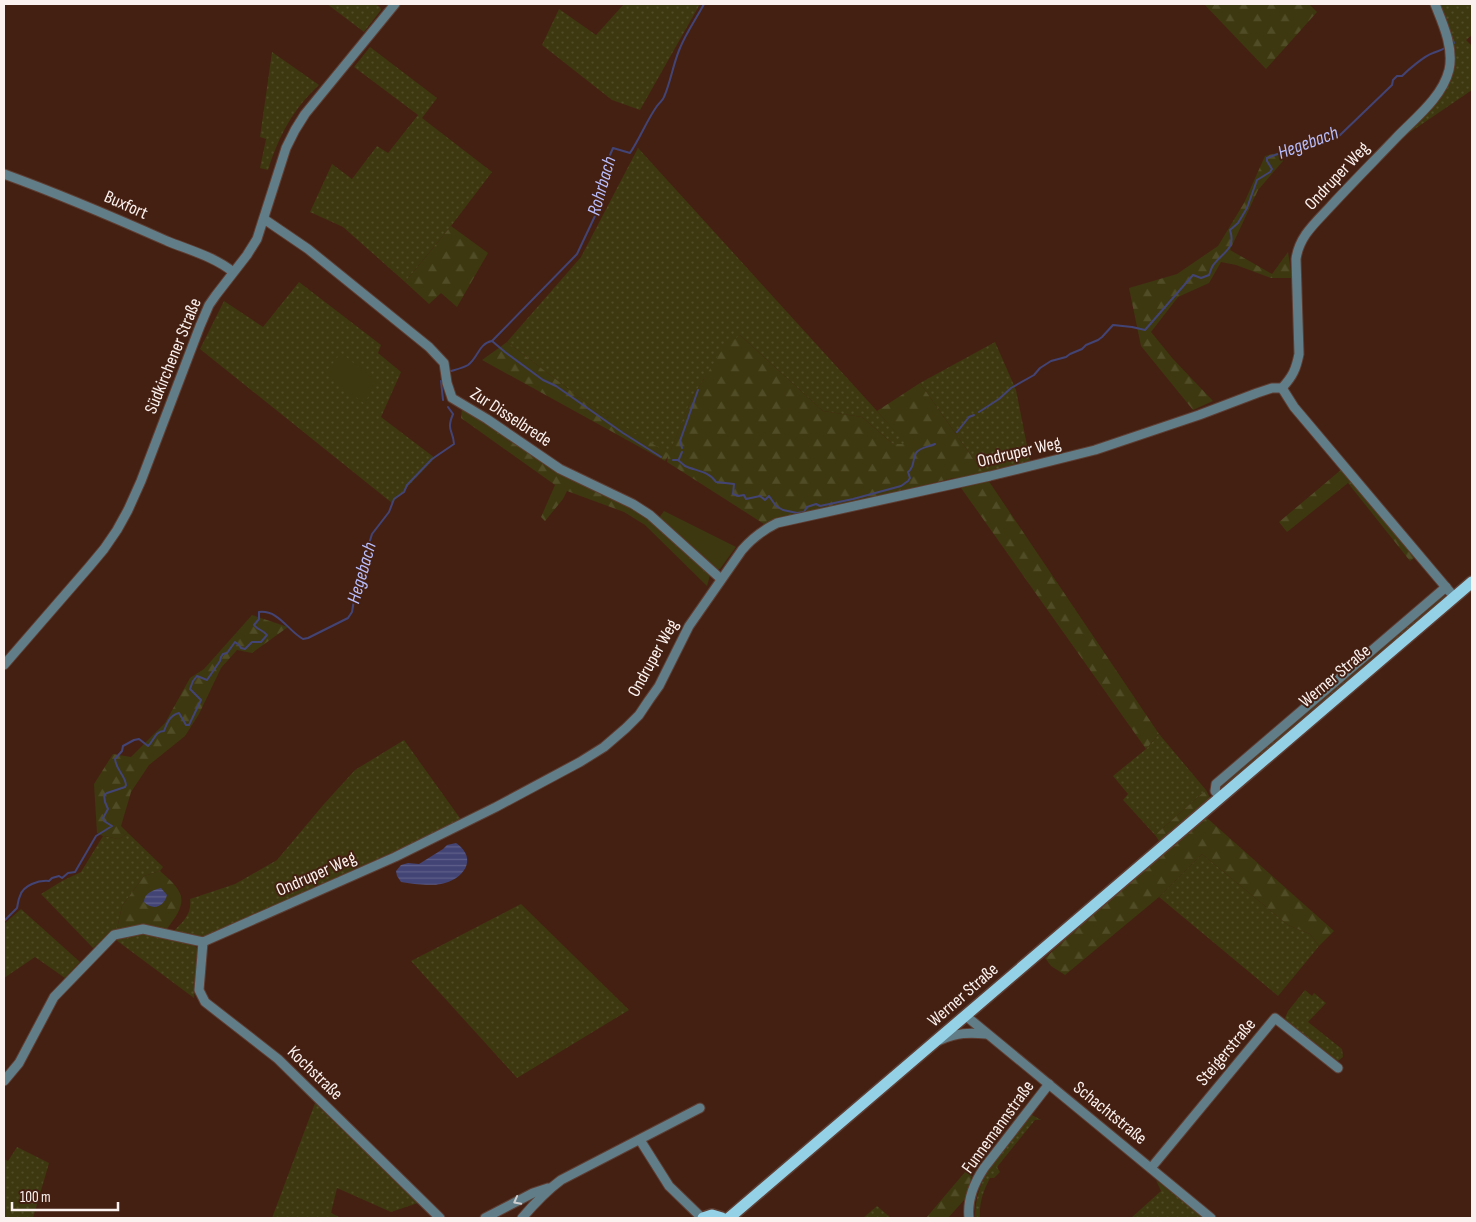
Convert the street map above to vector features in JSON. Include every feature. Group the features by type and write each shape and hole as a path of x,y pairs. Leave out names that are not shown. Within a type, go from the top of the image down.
{"main road":[{"name":"Werner Straße","path":"729,1218 1472,582"},
{"path":"702,1218 712,1215 722,1218"}],"street":[{"name":"Südkirchener Straße","path":"4,666 104,549 117,530 141,481 203,319 216,295 252,246 260,231 279,166 297,126 395,4"},
{"name":"Ondruper Weg","path":"203,942 395,856 496,807 604,747 639,715 659,686 688,626 751,539 765,529 777,523 990,476 1095,450 1272,388 1282,388 1291,378 1299,354 1296,259 1302,240 1335,201 1433,100 1441,89 1449,70 1449,48 1435,4"},
{"name":"Buxfort","path":"4,174 65,196 211,259 233,272"},
{"name":"Zur Disselbrede","path":"264,219 308,249 429,347 444,363 447,384 452,398 487,419 560,469 633,504 650,515 721,579"},
{"path":"1282,388 1294,407 1455,597"},
{"name":"Werner Straße","path":"1220,797 1215,791 1216,784 1446,587"},
{"path":"4,1082 19,1063 54,997 114,935 143,929 203,942"},
{"name":"Kochstraße","path":"203,942 199,990 205,1002 278,1059 440,1218"},
{"name":"Schachtstraße","path":"966,1016 1211,1218"},
{"name":"Steigerstraße","path":"1151,1168 1275,1018 1338,1068"},
{"path":"937,1041 958,1033 986,1034"},
{"name":"Funnemannstraße","path":"969,1218 970,1202 977,1178 1049,1084"},
{"path":"522,1218 550,1188 568,1176 700,1108"},
{"path":"640,1140 669,1186 702,1218"},
{"path":"485,1218 533,1193 550,1188"}],"green space":[{"path":"327,4 375,4 381,10 364,32"},
{"path":"624,4 700,4 640,110 612,100 542,45 559,9 596,35"},
{"path":"1204,4 1309,4 1317,12 1266,69"},
{"path":"1440,4 1472,4 1472,35 1466,40 1472,46 1472,90 1400,139 1437,99 1453,45"},
{"path":"370,47 437,98 422,118 492,172 405,282 343,227 310,212 332,164 352,179 377,146 388,153 418,115 354,67"},
{"path":"272,52 319,85 301,104 288,124 268,170 260,168 266,139 260,137"},
{"path":"638,148 907,444 893,444 862,417 823,411 740,335 704,379 692,397 669,455 587,403 507,342 581,257"},
{"path":"1282,152 1283,161 1258,190 1230,250 1272,274 1288,252 1292,278 1271,278 1236,265 1221,262 1209,283 1178,297 1151,332 1173,359 1213,401 1193,410 1141,346 1129,288 1177,274 1218,246 1244,203 1265,156"},
{"path":"451,226 488,253 457,307 441,293 429,304 405,282"},
{"path":"299,282 381,345 378,353 401,372 381,417 435,458 392,503 200,349 224,301 263,327"},
{"path":"740,335 823,411 862,417 893,444 906,444 877,411 920,383 984,474 1159,734 1146,749 954,478 764,524 667,462 668,456 665,461 482,360 507,342 587,403 669,454 692,397 722,349"},
{"path":"995,342 1016,390 1030,461 984,474 920,383"},
{"path":"341,353 375,380 365,404 325,373"},
{"path":"462,408 558,472 630,505 648,517 710,575 707,586 645,525 624,512 567,491 563,499 545,521 541,517 555,485 461,418"},
{"path":"1342,469 1417,556 1410,561 1348,483 1287,532 1279,522"},
{"path":"664,511 736,547 720,569 713,570 658,519"},
{"path":"1443,592 1445,597 1220,790 1218,787"},
{"path":"252,615 288,627 252,653 237,650 221,668 199,714 185,736 149,765 131,792 121,826 128,833 119,839 97,833 94,784 113,754 131,757 165,723 190,678 204,669"},
{"path":"1159,734 1206,790 1155,835 1123,800 1128,794 1113,776 1146,749"},
{"path":"404,740 462,821 202,938 173,932 188,914 190,899 235,884 277,860 355,770"},
{"path":"1206,790 1210,798 1159,841 1155,835"},
{"path":"1207,818 1334,931 1319,946 1310,934 1288,925 1202,854 1159,897 1065,975 1051,966 1045,958 1099,909"},
{"path":"128,833 163,867 160,871 144,876 122,906 117,929 93,948 41,894 81,872 103,836 119,839"},
{"path":"1202,854 1288,925 1310,934 1319,946 1278,996 1159,897"},
{"path":"160,871 180,892 181,899 178,912 166,930 146,926 117,929 122,906 144,876"},
{"path":"521,904 629,1010 517,1078 411,961"},
{"path":"21,909 80,962 65,978 35,957 4,978 4,924"},
{"path":"144,933 192,942 199,951 194,998 116,940"},
{"path":"1305,990 1312,996 1314,993 1326,1003 1308,1022 1342,1049 1343,1057 1338,1061 1287,1022 1285,1018 1288,1011"},
{"path":"315,1103 418,1203 391,1212 337,1188 331,1213 341,1218 272,1218"},
{"path":"1032,1115 1041,1120 1035,1120 997,1167 1000,1172 994,1178 990,1178 982,1198 980,1218 975,1218 978,1194 983,1181 1002,1152"},
{"path":"17,1147 49,1163 33,1218 4,1218 4,1159 8,1161"},
{"path":"965,1172 972,1176 965,1199 948,1218 926,1218"},
{"path":"1156,1180 1204,1218 1131,1218 1161,1191"},
{"path":"877,1206 891,1218 863,1218"}],"shaded area":[{"path":"456,843 463,849 467,862 461,873 449,882 426,885 416,884 401,882 397,876 396,871 401,865 408,863 419,864 447,845"},
{"path":"161,888 167,895 161,905 154,907 144,902 147,894"}],"waterway":[{"name":"Rohrbach","path":"492,341 577,254 603,199 603,175 613,148 630,153 653,111 664,98 680,48 704,4"},
{"name":"Hegebach","path":"1451,36 1454,43"},
{"name":"Hegebach","path":"979,412 999,399 1011,388 1034,375 1040,368 1051,361 1066,357 1098,340 1113,325 1145,330 1193,275 1201,278 1209,275 1213,265 1228,249 1231,242 1230,230 1238,223 1247,208 1257,180 1272,169 1267,158 1312,141 1324,133 1329,133 1333,138 1338,137 1392,85 1393,80 1397,76 1402,76 1425,57 1445,48"},
{"name":"Hegebach","path":"448,372 468,365 481,348 492,341 543,380 556,386 661,457"},
{"path":"441,381 443,400"},
{"path":"682,448 680,441 698,390"},
{"name":"Hegebach","path":"4,921 17,908 22,892 28,886 36,882 49,881 59,876 62,878 68,873 75,872 96,836 112,826 104,821 103,818 108,809 104,795 126,785 115,759 122,751 123,746 139,739 148,746 157,734 164,731 171,717 179,713 186,725 189,725 201,700 190,689 193,681 197,676 207,680 223,654 227,653 235,642 245,649 252,642 261,642 267,635 254,625 259,619 259,612 266,612 277,617 303,639 348,618 352,612 357,582 372,534 389,512 394,499 404,492 407,485 432,459 454,444 450,427 453,414 448,407"},
{"path":"957,432 969,417 974,415"},
{"path":"673,460 678,460 685,466 706,473 716,482 734,484 733,494 738,496 744,495 746,499 760,496 765,500 769,496 776,506 783,510 797,513 804,512 807,507 816,504 820,506 901,486 910,478 908,472 912,468 916,453 922,448 935,444"},
{"path":"679,459 682,452"}]}
